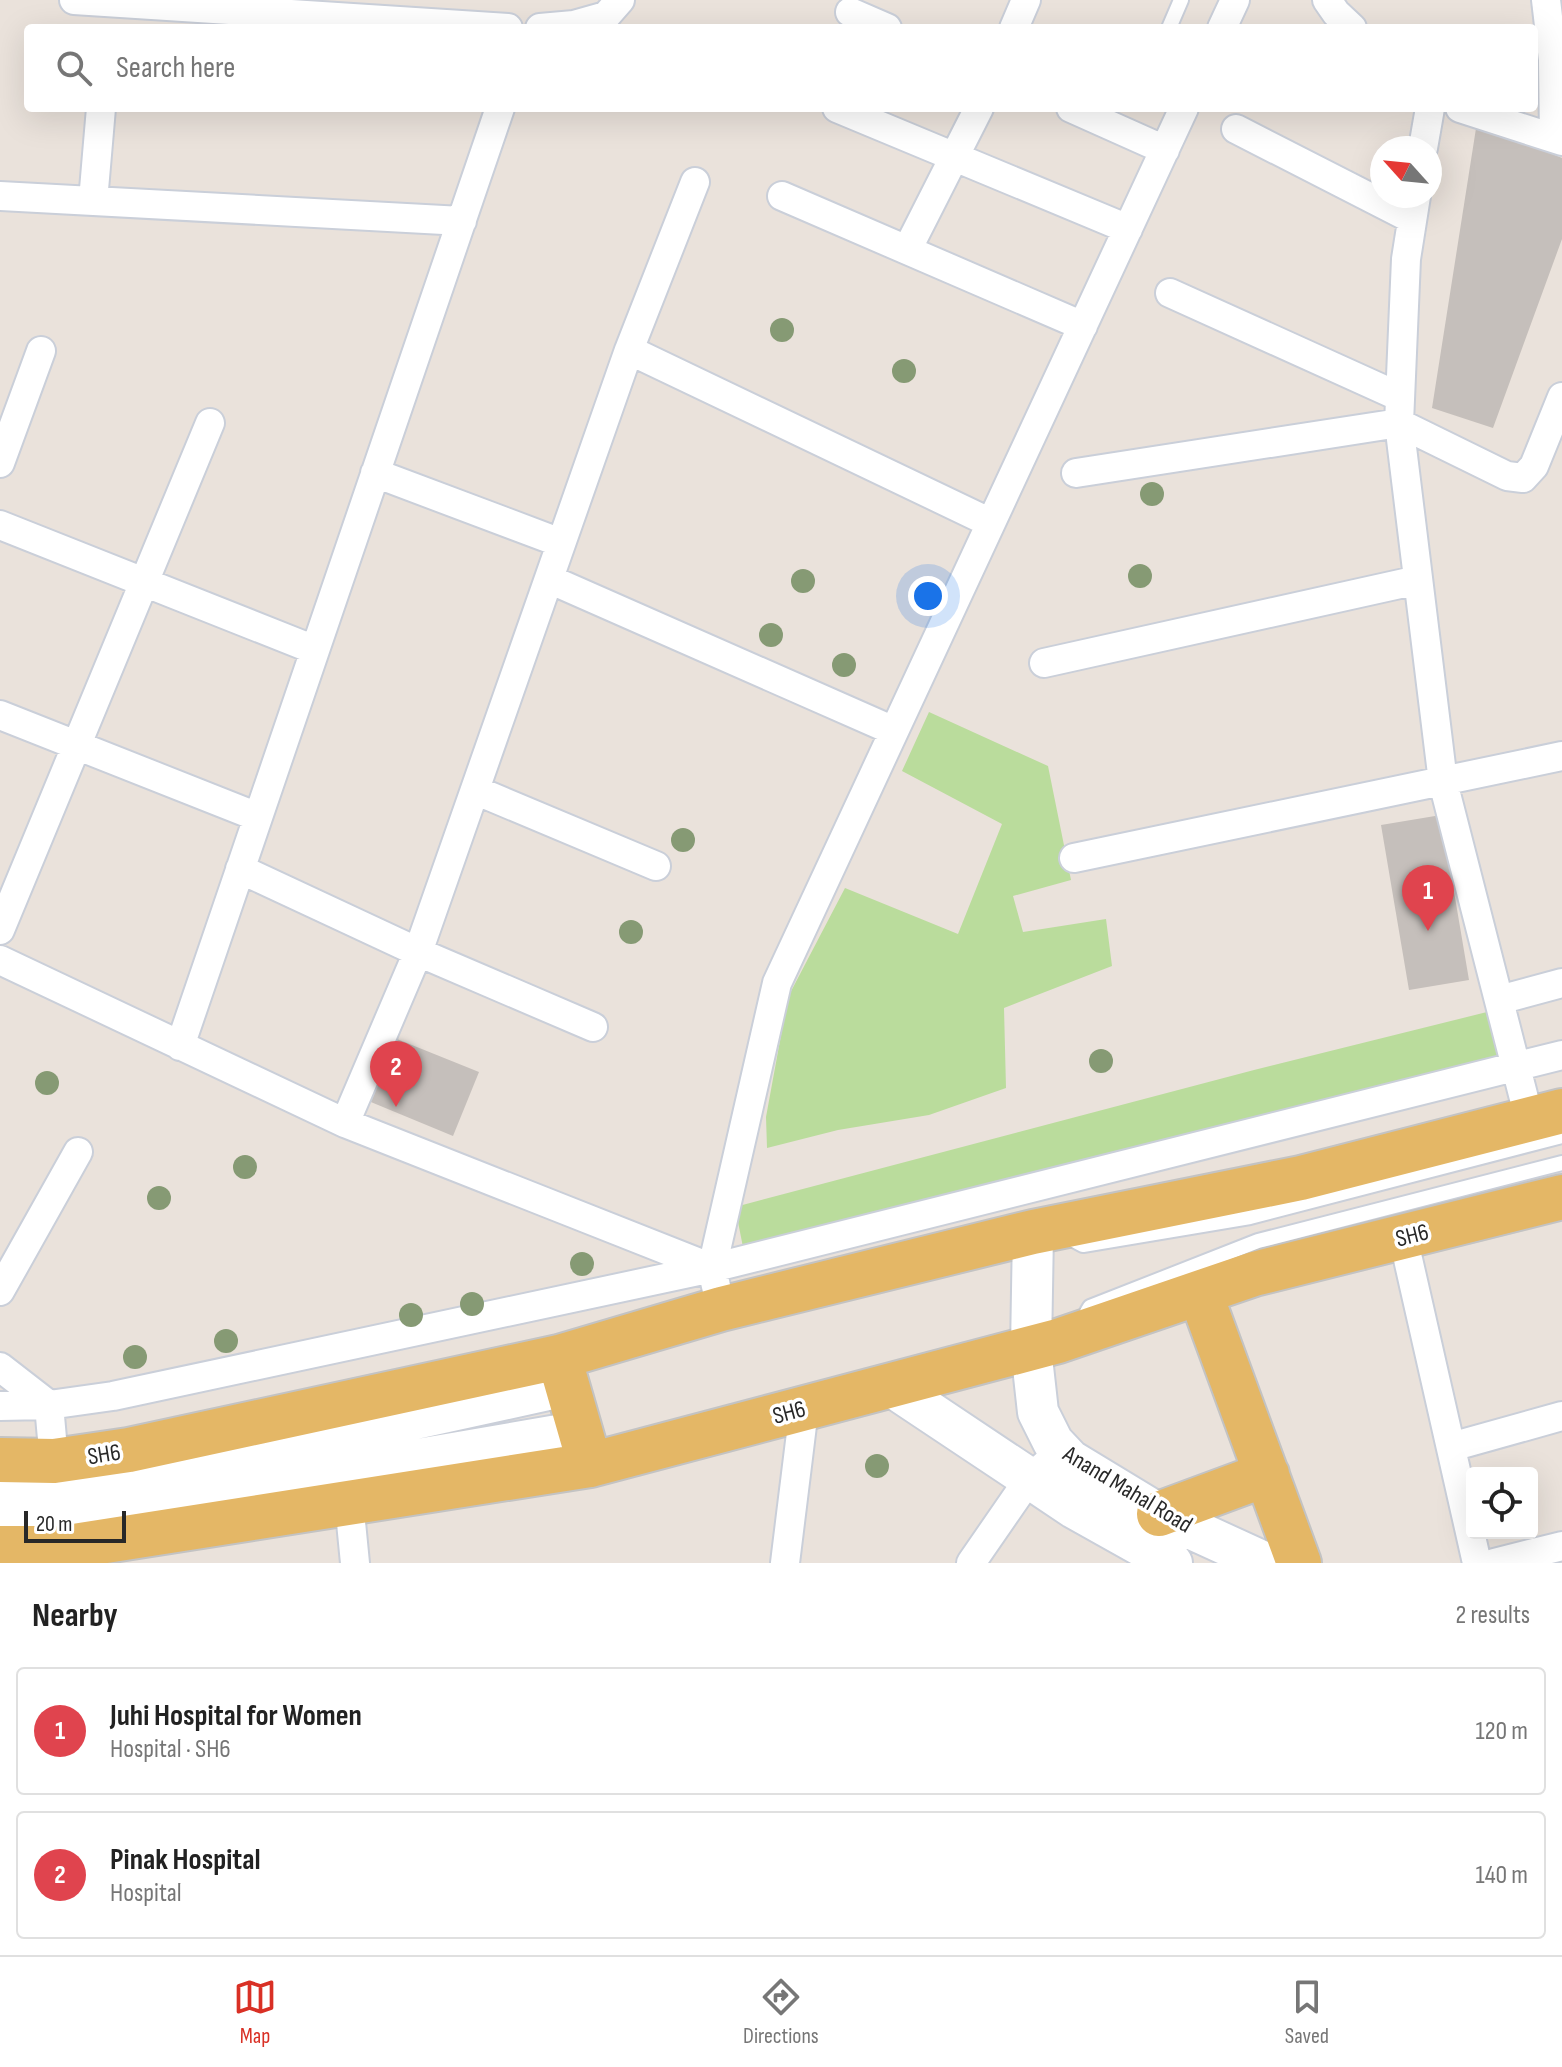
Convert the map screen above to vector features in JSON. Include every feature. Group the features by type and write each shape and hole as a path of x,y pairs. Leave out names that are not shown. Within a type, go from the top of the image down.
{"main road":[{"name":"SH6","path":"0,1548 57,1517 129,1450 206,1432 563,1371 717,1288 1041,1230 1301,1178 1551,1122"},
{"name":"SH6","path":"0,1460 57,1517 349,1502 585,1448 804,1409 1050,1343 1254,1274 1562,1197"},
{"name":"Anand Mahal Road","path":"1041,1230 1050,1343 1038,1412 1053,1442 1155,1548"},
{"path":"1200,1293 1299,1563"},
{"path":"0,1489 57,1517 301,1444 563,1371 585,1448 57,1517 0,1520"},
{"name":"Anand Mahal Road","path":"891,1386 1074,1508 1155,1548 1266,1563"},
{"path":"1155,1548 1267,1474"}],"street":[{"path":"74,0 109,15 158,3 426,11 489,24"},
{"path":"578,24 606,16 620,0"},
{"path":"1016,24 1026,0"},
{"path":"1224,24 1235,0"},
{"path":"1327,0 1348,24"},
{"path":"1472,112 1558,140 1546,0"},
{"path":"850,12 878,24"},
{"path":"93,201 101,112"},
{"path":"180,1046 499,112"},
{"path":"847,112 1128,229"},
{"path":"907,250 977,112"},
{"path":"1080,112 1165,150"},
{"path":"717,1288 777,983 1182,112"},
{"path":"1425,136 1429,112"},
{"path":"1236,129 1370,188"},
{"path":"345,1123 418,952 629,350 695,182"},
{"path":"0,196 462,221"},
{"path":"782,196 1083,326"},
{"path":"1414,208 1406,259 1400,410 1443,782 1516,1067 1551,1122"},
{"path":"1170,293 1400,410 1507,476 1523,478 1534,466 1562,397"},
{"path":"629,350 991,523"},
{"path":"0,463 41,351"},
{"path":"1076,473 1400,410"},
{"path":"0,930 210,423"},
{"path":"375,473 561,543"},
{"path":"0,525 315,650"},
{"path":"549,579 894,731"},
{"path":"1044,663 1418,580"},
{"path":"0,715 258,817"},
{"path":"1074,858 1562,756"},
{"path":"475,790 656,866"},
{"path":"240,869 418,952 593,1027"},
{"path":"0,960 345,1123 717,1288"},
{"path":"1499,1000 1562,983"},
{"path":"0,1406 49,1405 113,1396 717,1288 1036,1187 1562,1055"},
{"path":"0,1291 78,1152"},
{"name":"Anand Mahal Road","path":"1036,1187 1041,1230"},
{"path":"1403,1237 1477,1563"},
{"path":"0,1367 49,1405 57,1517"},
{"path":"785,1563 804,1409"},
{"path":"1451,1447 1562,1416"},
{"path":"971,1563 1029,1479 1061,1451"},
{"path":"349,1502 355,1563"},
{"path":"1494,1563 1562,1546"}],"lane":[{"path":"1171,24 1181,0"},
{"path":"1050,1343 1090,1307 1258,1241 1562,1163"}],"green space":[{"path":"929,712 1048,766 1071,880 1013,896 1023,932 1106,919 1112,966 1004,1008 1006,1088 929,1115 838,1130 767,1148 766,1117 788,997 845,888 958,934 1002,824 902,771"},
{"path":"1491,1011 1504,1061 743,1247 735,1207"}],"building":[{"path":"1477,122 1562,158 1562,239 1493,428 1432,408"},
{"path":"1441,815 1469,980 1409,990 1381,825"},
{"path":"392,1037 479,1072 453,1136 366,1100"}],"place":[{"name":"Juhi Hospital for Women","path":"1428,931"},
{"name":"Pinak Hospital","path":"396,1107"}]}
